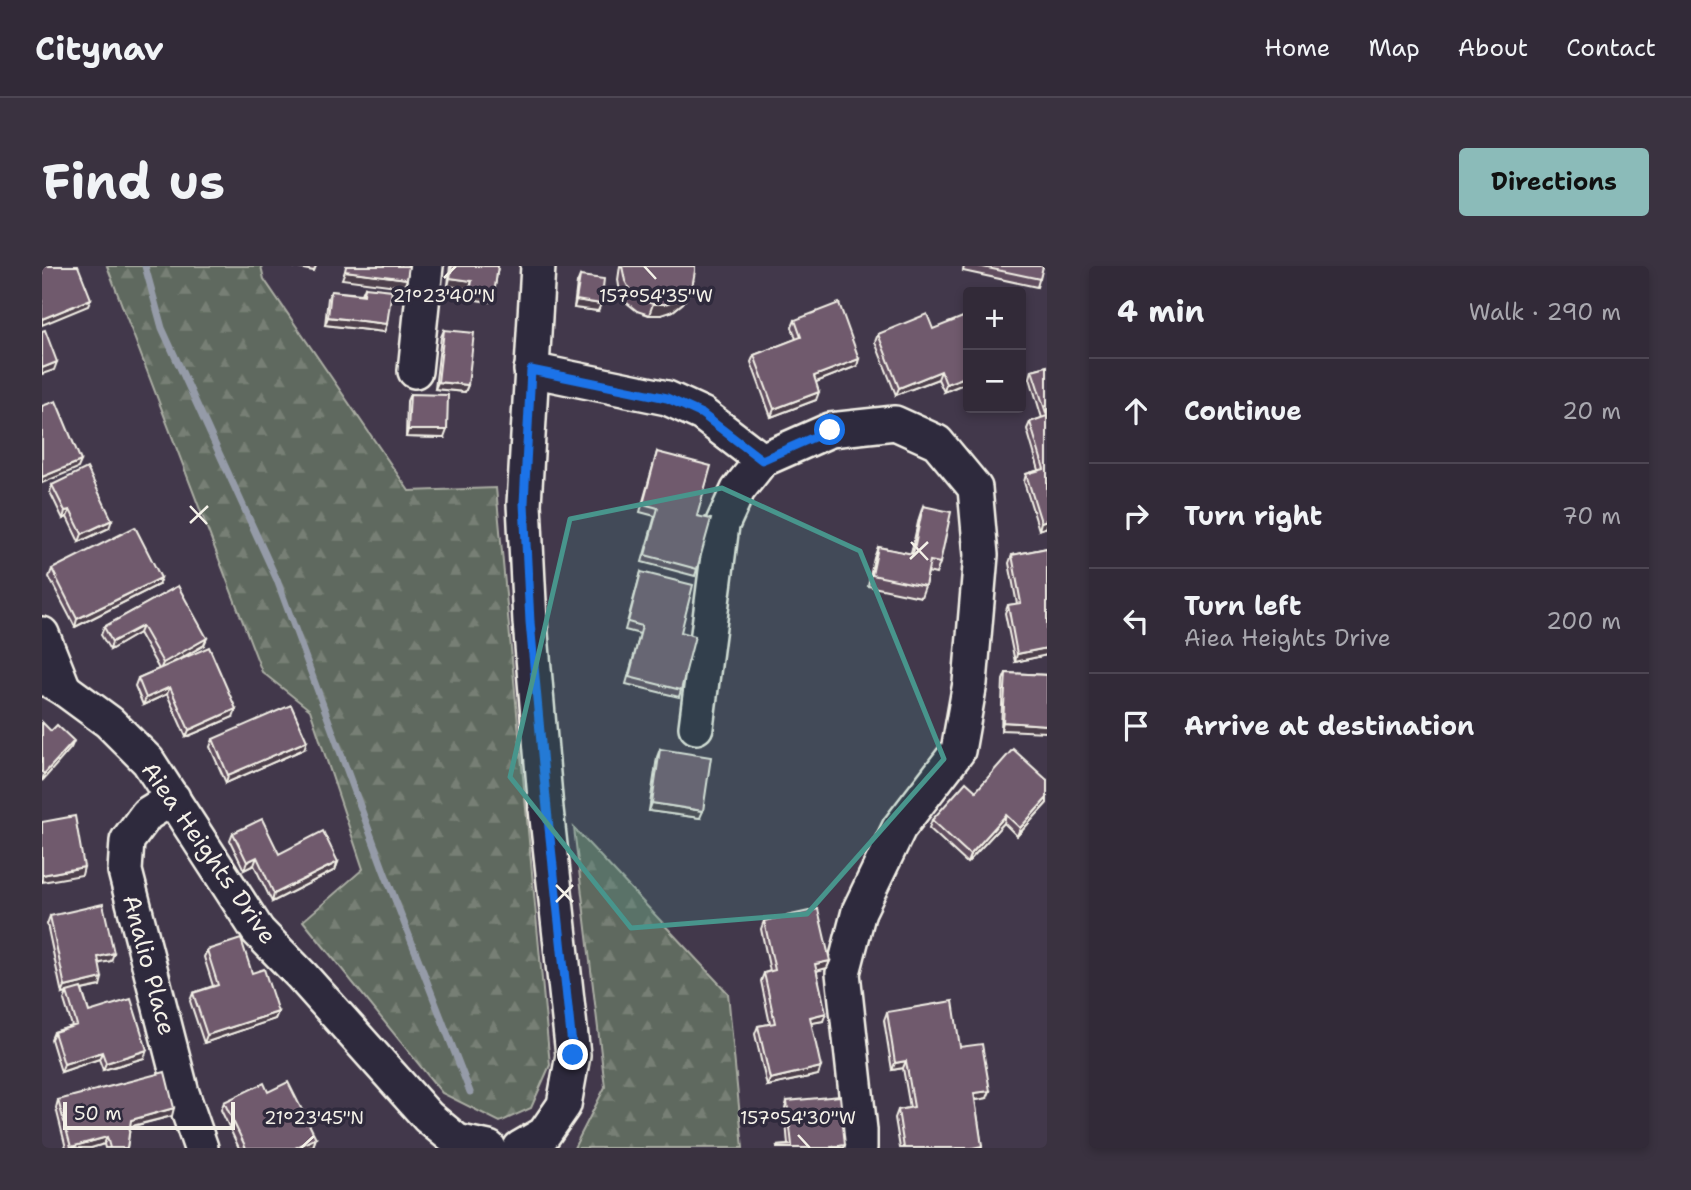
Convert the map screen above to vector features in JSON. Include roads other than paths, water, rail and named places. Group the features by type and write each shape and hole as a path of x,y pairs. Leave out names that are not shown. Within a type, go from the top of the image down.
{"street":[{"path":"415,371 426,266"},
{"path":"520,1148 544,1134 565,1105 573,1055 530,622 524,503 538,266"},
{"path":"531,370 667,398 702,414 762,460"},
{"path":"696,727 722,525 738,490 762,460 830,430 895,423 937,442 975,488 981,555 970,683 958,751 899,828 859,911 843,973 860,1148"},
{"path":"42,634 53,682"},
{"name":"Aiea Heights Drive","path":"53,682 108,722 148,761 258,931 302,976 428,1117 457,1142 489,1148"},
{"name":"Analio Place","path":"173,798 147,814 127,841 125,871 182,1093 201,1148"}],"waterway":[{"path":"145,266 162,328 277,580 384,871 470,1092"}]}
